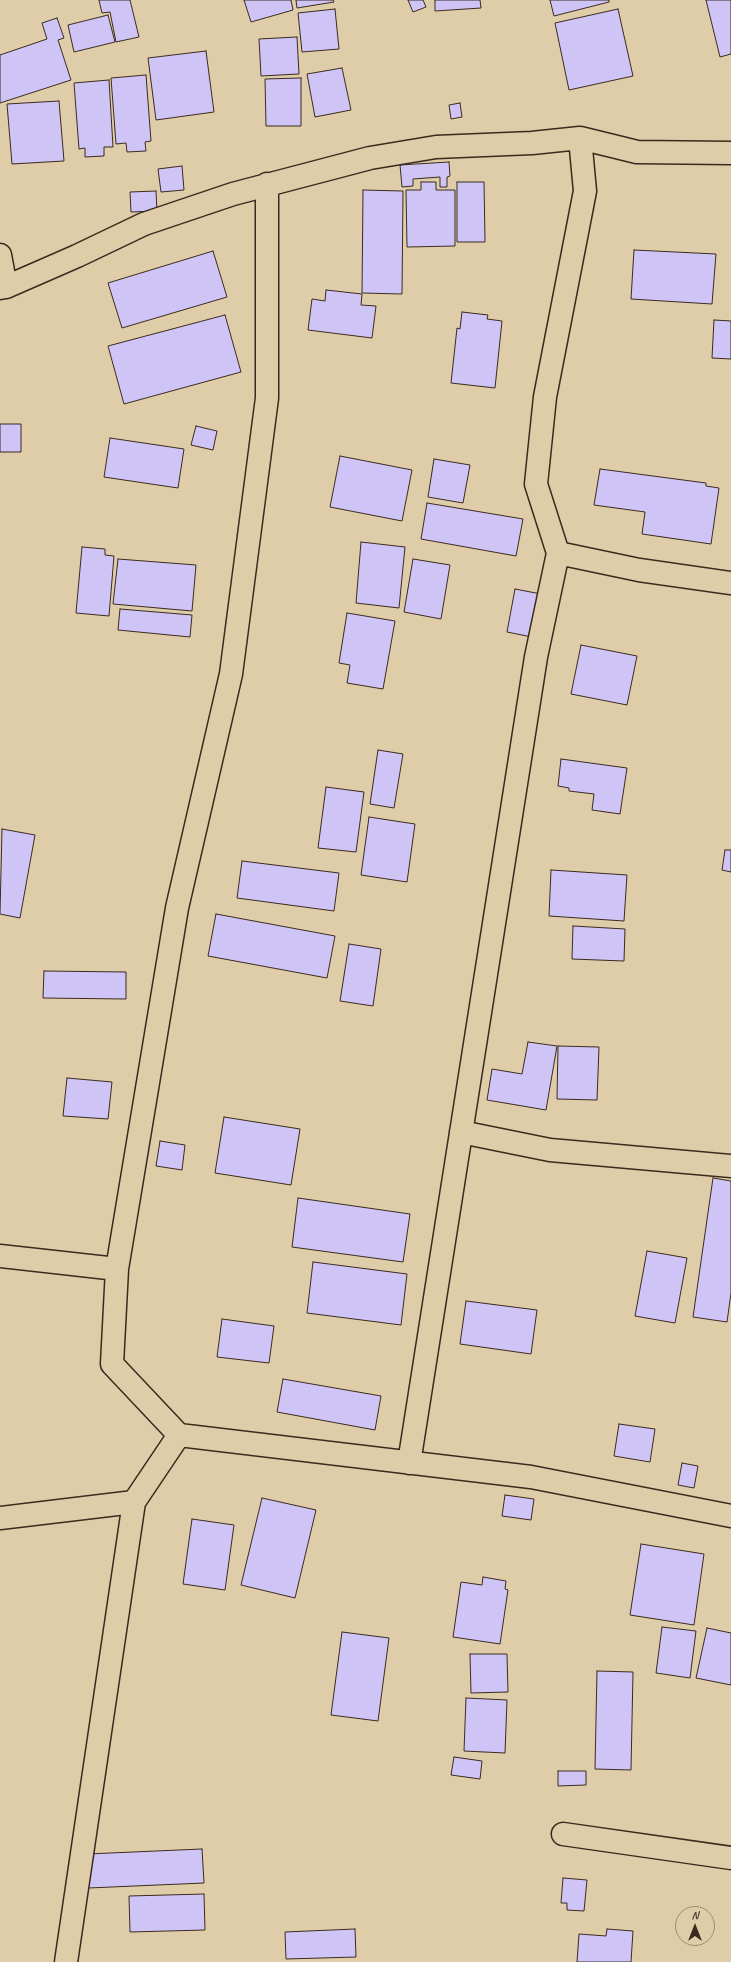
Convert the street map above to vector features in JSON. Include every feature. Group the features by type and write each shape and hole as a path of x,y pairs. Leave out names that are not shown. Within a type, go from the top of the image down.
{"street":[{"path":"0,255 3,288 144,224 267,184 370,158 436,147 532,143 580,138 637,152 731,153"},
{"path":"409,1463 536,657 558,553 536,484 545,397 585,191 580,138"},
{"path":"267,184 266,398 232,666 177,908 117,1269 112,1364 179,1435 531,1477 731,1516"},
{"path":"558,553 639,570 731,583"},
{"path":"461,1132 550,1150 607,1156 679,1160 731,1166"},
{"path":"0,1256 117,1269"},
{"path":"66,1962 134,1502 179,1435"},
{"path":"0,1518 134,1502"},
{"path":"563,1834 731,1858"}],"building":[{"path":"99,0 130,0 139,37 116,42 110,12 102,13"},
{"path":"244,0 291,0 293,10 251,22"},
{"path":"296,0 333,0 334,2 297,8"},
{"path":"408,0 423,0 426,7 413,12"},
{"path":"435,0 480,0 481,8 435,11"},
{"path":"550,0 609,0 609,2 554,16"},
{"path":"706,0 731,0 731,54 720,57"},
{"path":"335,9 339,49 302,52 298,13"},
{"path":"618,9 633,76 569,90 555,23"},
{"path":"108,15 115,42 74,52 68,25"},
{"path":"57,18 64,38 58,40 71,80 0,103 0,55 47,39 42,23"},
{"path":"297,37 299,74 261,76 259,39"},
{"path":"206,51 214,112 156,120 148,58"},
{"path":"342,68 351,110 315,117 307,74"},
{"path":"146,75 151,141 145,142 146,151 127,152 126,143 116,144 111,78"},
{"path":"301,78 301,126 266,126 265,79"},
{"path":"109,80 113,147 104,147 104,156 85,157 85,148 79,149 74,83"},
{"path":"59,101 64,161 12,164 7,104"},
{"path":"460,103 462,117 451,119 449,105"},
{"path":"449,162 450,176 447,177 447,187 440,187 440,177 413,179 413,186 402,187 400,165"},
{"path":"182,166 184,190 161,192 158,169"},
{"path":"421,182 436,182 436,190 455,190 455,246 407,247 406,190 421,190"},
{"path":"457,182 484,182 485,242 457,242"},
{"path":"363,190 403,191 402,294 362,293"},
{"path":"156,191 157,211 131,212 130,192"},
{"path":"634,250 716,254 712,304 631,299"},
{"path":"213,251 227,297 122,328 108,283"},
{"path":"326,290 362,294 361,305 376,306 372,338 308,330 312,299 325,301"},
{"path":"462,312 488,315 487,319 502,321 495,388 451,383 457,328 460,329"},
{"path":"225,315 241,372 124,404 108,346"},
{"path":"714,320 731,321 731,359 712,358"},
{"path":"0,424 21,424 21,452 0,452"},
{"path":"196,426 217,431 213,450 191,445"},
{"path":"110,438 184,449 178,488 104,477"},
{"path":"340,456 412,470 402,521 330,507"},
{"path":"434,459 470,465 463,503 428,497"},
{"path":"600,469 706,483 706,486 719,488 711,544 642,534 645,512 594,505"},
{"path":"427,503 523,519 516,556 421,539"},
{"path":"361,542 405,547 399,608 356,603"},
{"path":"82,547 105,549 105,555 114,556 109,616 76,613"},
{"path":"118,559 196,565 192,611 113,604"},
{"path":"413,559 450,565 441,619 404,612"},
{"path":"515,589 541,594 532,637 507,632"},
{"path":"120,609 192,615 190,637 118,630"},
{"path":"347,613 395,621 383,689 347,683 350,665 339,663"},
{"path":"581,645 637,656 627,705 571,694"},
{"path":"378,750 403,754 394,808 370,804"},
{"path":"561,759 627,768 620,814 592,810 594,794 569,791 569,788 558,786"},
{"path":"326,787 364,792 356,852 318,848"},
{"path":"369,817 415,824 407,882 361,875"},
{"path":"2,829 35,835 20,918 0,914"},
{"path":"725,850 731,850 731,872 722,870"},
{"path":"242,861 339,873 334,911 237,898"},
{"path":"551,870 627,875 624,921 549,916"},
{"path":"216,914 335,936 327,978 208,956"},
{"path":"573,926 625,929 624,961 572,959"},
{"path":"349,944 381,949 373,1006 340,1001"},
{"path":"44,971 126,972 126,999 43,998"},
{"path":"528,1042 557,1046 546,1110 487,1100 492,1069 522,1074"},
{"path":"558,1046 599,1047 597,1100 557,1099"},
{"path":"67,1078 112,1082 108,1119 63,1116"},
{"path":"224,1117 300,1129 291,1185 215,1173"},
{"path":"160,1141 185,1145 182,1170 156,1166"},
{"path":"713,1178 731,1181 731,1293 727,1322 693,1317"},
{"path":"298,1198 410,1214 403,1262 292,1247"},
{"path":"647,1251 687,1258 675,1323 635,1316"},
{"path":"313,1262 407,1274 401,1325 307,1313"},
{"path":"466,1301 537,1310 531,1354 460,1344"},
{"path":"222,1319 274,1326 269,1363 217,1357"},
{"path":"283,1379 381,1396 375,1430 277,1412"},
{"path":"619,1424 655,1429 650,1462 614,1456"},
{"path":"682,1463 698,1466 694,1488 678,1485"},
{"path":"505,1495 534,1499 531,1520 502,1516"},
{"path":"262,1498 316,1510 295,1598 241,1585"},
{"path":"192,1519 234,1525 225,1590 183,1584"},
{"path":"641,1544 704,1554 694,1625 630,1615"},
{"path":"483,1577 506,1581 505,1589 508,1590 500,1644 453,1637 461,1582 482,1585"},
{"path":"662,1627 696,1631 690,1678 656,1673"},
{"path":"707,1628 731,1633 731,1685 696,1678"},
{"path":"342,1632 389,1638 378,1721 331,1715"},
{"path":"470,1654 507,1654 508,1692 471,1693"},
{"path":"597,1671 633,1672 631,1770 595,1769"},
{"path":"466,1698 507,1700 505,1753 464,1751"},
{"path":"454,1757 482,1761 480,1779 451,1775"},
{"path":"558,1771 586,1771 586,1785 558,1786"},
{"path":"202,1849 204,1883 88,1888 87,1854"},
{"path":"563,1878 587,1880 584,1911 567,1910 567,1903 561,1903"},
{"path":"204,1894 205,1930 130,1932 129,1896"},
{"path":"355,1929 356,1957 286,1959 285,1932"},
{"path":"607,1929 633,1931 631,1962 577,1962 579,1934 606,1936"}]}
